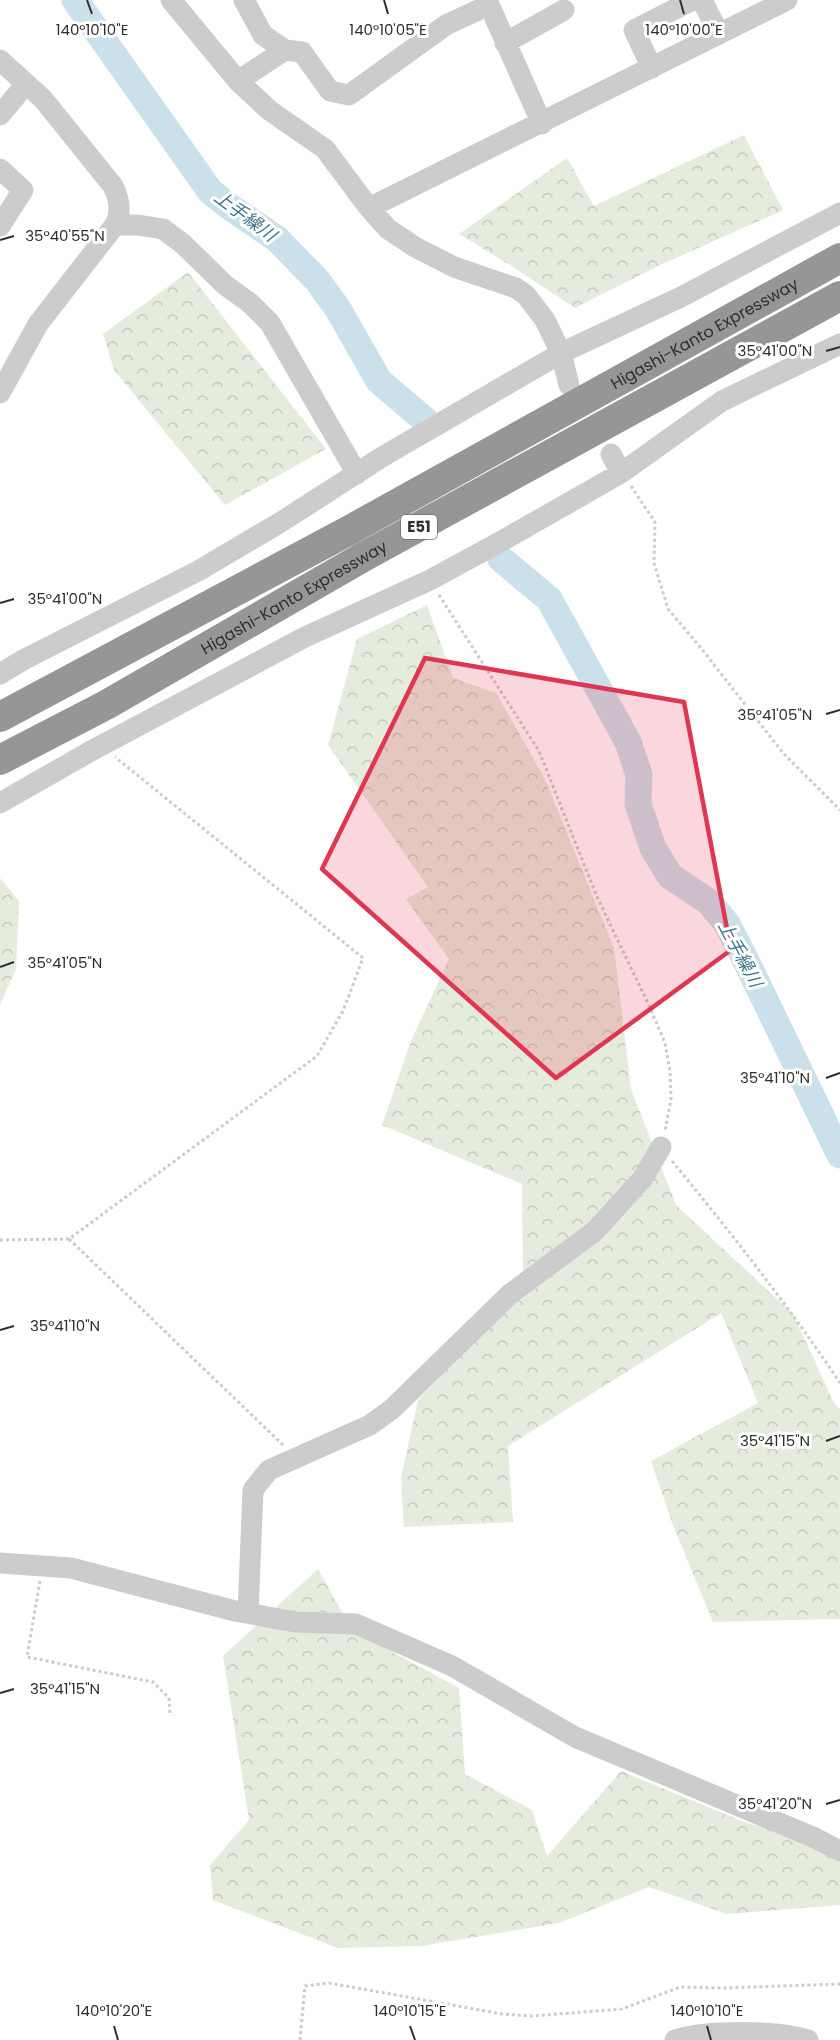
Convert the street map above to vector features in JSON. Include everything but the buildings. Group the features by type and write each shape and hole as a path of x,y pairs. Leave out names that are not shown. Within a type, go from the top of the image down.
{"highway":[{"name":"Higashi-Kanto Expressway","path":"0,717 359,525 840,258"},
{"name":"Higashi-Kanto Expressway","path":"0,760 106,705 365,556 840,296"}],"street":[{"path":"171,0 238,81 269,110 325,149 369,208 388,228 415,247 454,267 516,288 526,295 545,320 561,353 569,385"},
{"path":"244,0 263,35 285,50 302,52 330,91 350,95 446,26 488,2 542,123"},
{"path":"651,68 634,30 693,0"},
{"path":"702,0 719,34"},
{"path":"369,208 788,0"},
{"path":"505,43 564,10"},
{"path":"238,81 285,50"},
{"path":"0,60 43,99 113,186 119,199 115,225 38,324 0,393"},
{"path":"0,114 26,84"},
{"path":"0,169 23,190 0,226"},
{"path":"0,674 33,654 198,571 561,353 681,297 840,213"},
{"path":"115,225 138,225 163,229 183,244 225,285 250,303 270,323 357,474"},
{"path":"0,803 305,637 430,580 621,473 722,401 840,344"},
{"path":"610,454 621,473"},
{"path":"248,1613 253,1490 269,1470 370,1425 392,1409 510,1294 595,1231 643,1178 661,1147"},
{"path":"0,1563 71,1568 248,1613 295,1622 356,1624 452,1666 575,1737 815,1838 840,1851"},
{"path":"675,2040 722,2034 768,2033 780,2033 808,2040"}],"path":[{"path":"621,473 655,522 654,563 668,609 783,753 840,810"},
{"path":"430,580 539,751 597,897 665,1043 670,1071 671,1099 661,1147 751,1258 840,1383"},
{"path":"0,1240 69,1239 318,1056 343,1011 363,958 101,746"},
{"path":"69,1239 296,1458"},
{"path":"43,1565 27,1657 153,1682 169,1698 170,1714"},
{"path":"300,2040 305,1986 329,1983 502,2014 532,2016 622,2009 680,1987 724,1988 840,1984"}],"highlighted area":[{"path":"425,658 684,702 731,950 556,1078 322,869"}],"green space":[{"path":"744,135 783,210 658,266 575,308 459,234 567,158 594,206"},
{"path":"188,272 326,449 225,505 114,370 103,334"},
{"path":"427,605 453,678 496,693 545,779 614,948 631,1089 676,1205 793,1314 834,1403 840,1409 840,1619 713,1622 673,1525 651,1461 758,1403 721,1313 508,1446 513,1522 404,1527 401,1478 418,1400 484,1331 523,1278 522,1184 382,1125 411,1041 449,959 406,899 428,887 328,745 357,639"},
{"path":"0,878 19,901 16,969 0,1005"},
{"path":"318,1569 352,1630 459,1688 465,1774 532,1810 547,1856 621,1771 742,1821 840,1851 840,1905 727,1914 649,1887 559,1923 422,1946 338,1948 213,1900 210,1865 249,1820 223,1656"}],"waterway":[{"name":"上手繰川","path":"75,0 210,191 277,239 317,280 338,309 379,381 425,420"},
{"name":"上手繰川","path":"501,559 549,599 628,742 639,775 638,804 653,848 670,876 709,902 727,924 840,1155"}]}
